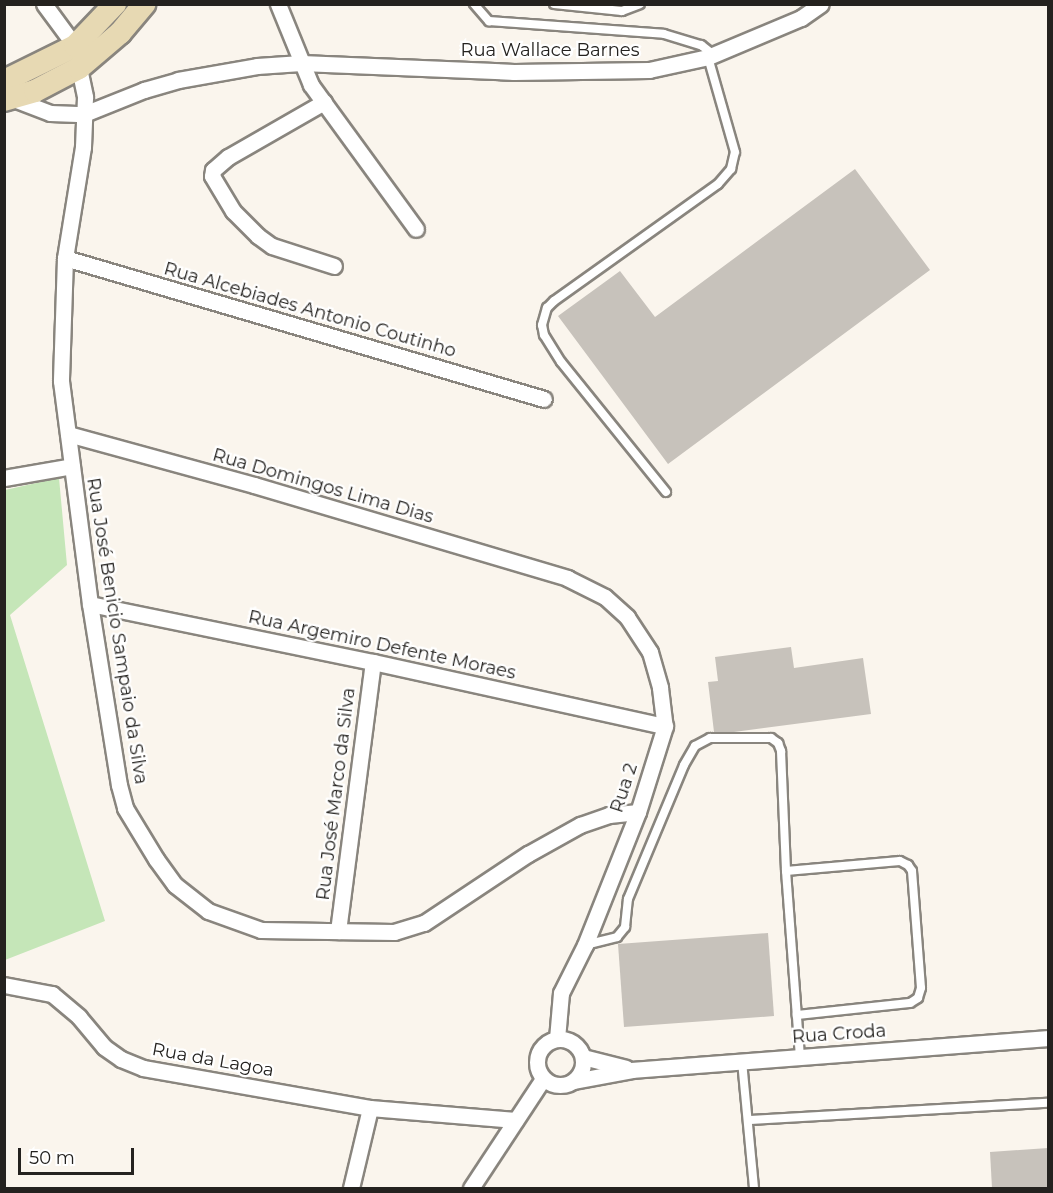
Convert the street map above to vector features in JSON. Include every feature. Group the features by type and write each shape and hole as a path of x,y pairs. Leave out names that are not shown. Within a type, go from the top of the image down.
{"main road":[{"path":"77,57 115,4"},
{"path":"7,93 120,33 144,4"}],"street":[{"path":"44,4 77,57 84,85 84,114"},
{"path":"278,4 310,85 416,229"},
{"name":"Rua Wallace Barnes","path":"7,93 50,113 84,114 144,90 257,66 301,63 514,72 649,70 711,56 801,18 821,4"},
{"path":"324,102 228,158 213,170 213,180 223,197 258,236 272,246 334,266"},
{"name":"Rua José Benicio Sampaio da Silva","path":"84,114 81,168 65,258 62,381 90,604 114,762 125,808 168,876 193,901 208,911 244,926 278,932 382,933 413,927 558,836 609,815 638,812"},
{"name":"Rua Alcebiades Antonio Coutinho","path":"65,258 544,399"},
{"name":"Rua Domingos Lima Dias","path":"68,434 567,578"},
{"path":"4,478 72,466"},
{"name":"Rua 2","path":"557,1039 561,993 585,945 638,812 665,726 660,688 650,652 627,617 605,597 567,578"},
{"name":"Rua Argemiro Defente Moraes","path":"90,604 373,662 665,726"},
{"name":"Rua José Marco da Silva","path":"338,931 373,662"},
{"name":"Rua da Lagoa","path":"4,985 52,994 79,1017 104,1047 122,1059 143,1068 370,1108 516,1120"},
{"name":"Rua Croda","path":"574,1081 632,1070 1048,1038"},
{"path":"557,1039 573,1043 583,1057 580,1074 574,1081 558,1086 543,1079 538,1071 538,1054 549,1042 557,1039"},
{"name":"Rua Croda","path":"583,1057 632,1070"},
{"path":"471,1188 543,1079"},
{"path":"351,1188 370,1108"}],"lane":[{"path":"554,4 622,11 640,4"},
{"path":"479,6 489,21 664,34 701,45 711,56 735,152 731,169 718,183 554,301 546,308 542,325 544,335 561,362 666,492"},
{"path":"585,945 617,937 625,927 628,899 684,765 695,746 710,738 767,737 778,743 781,751 786,871 800,1056"},
{"path":"786,871 900,861 909,864 912,871 921,988 918,998 910,1003 797,1015"},
{"path":"742,1061 750,1120 754,1188"},
{"path":"750,1120 1048,1103"}],"green space":[{"path":"59,478 67,565 10,615 105,921 5,960 5,490"}],"building":[{"path":"855,169 930,270 668,464 558,316 620,271 655,317"},
{"path":"791,647 794,668 863,658 871,714 734,732 714,732 708,682 718,681 715,657"},
{"path":"768,933 774,1016 624,1027 618,944"},
{"path":"1048,1148 1048,1188 992,1188 990,1152"}]}
